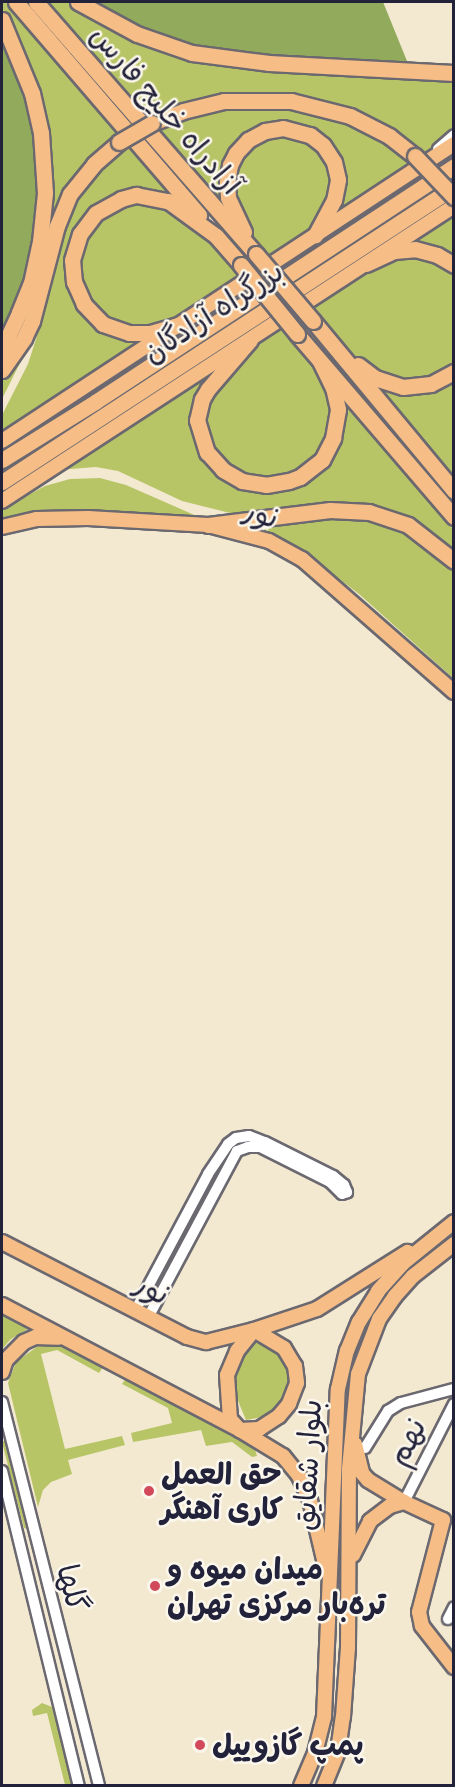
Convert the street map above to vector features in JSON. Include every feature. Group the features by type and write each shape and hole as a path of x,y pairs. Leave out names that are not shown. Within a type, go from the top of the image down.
{"highway":[{"name":"آزادراه خلیج فارس","path":"16,2 216,236"},
{"name":"آزادراه خلیج فارس","path":"36,2 254,251"},
{"path":"78,2 137,34 192,53 279,64 453,73"},
{"path":"2,20 32,93 41,133 45,175 40,241 32,280 2,349"},
{"path":"2,370 24,338 32,321 57,226 70,194 94,164 119,142 153,123 183,111 224,101 291,101 350,116 389,136 421,158 453,197"},
{"path":"315,235 334,200 338,180 334,162 323,145 310,135 293,129 274,129 255,135 242,145 228,172 228,197 254,251 453,491"},
{"name":"بزرگراه آزادگان","path":"2,460 96,402 453,166"},
{"name":"بزرگراه آزادگان","path":"2,482 453,187"},
{"path":"178,326 150,333 129,333 109,327 93,315 78,293 72,260 80,234 96,213 107,205 136,195 168,201 216,236 453,517"},
{"path":"366,264 394,251 415,249 437,255 453,265"},
{"path":"250,340 208,389 202,399 197,420 207,452 223,470 248,482 277,484 300,477 322,460 329,449 336,429 338,409 333,388 320,361"},
{"path":"337,350 375,378 395,386 413,387 431,384 453,372"},
{"path":"208,525 330,510 369,512 408,525 453,561"}],"main road":[{"path":"2,441 315,235 421,158 453,144"},
{"path":"2,501 453,206"},
{"name":"نور","path":"2,527 38,519 88,518 208,525 269,541 302,559 453,692"},
{"name":"بلوار شقایق","path":"301,1785 315,1753 324,1718 338,1389 347,1351 378,1291 436,1234 453,1222"},
{"name":"نور","path":"2,1242 198,1342 254,1330 317,1309 436,1234"},
{"name":"بلوار شقایق","path":"324,1785 338,1751 343,1717 348,1648 349,1469 358,1374 379,1320 395,1296 413,1276 453,1244"},
{"path":"2,1305 283,1456 299,1476 317,1521 330,1599"},
{"path":"254,1330 284,1348 295,1366 297,1383 289,1404 279,1416 259,1429 244,1433 230,1419 227,1375 237,1352 254,1330"},
{"path":"2,1372 6,1360 24,1342 35,1337 63,1338"},
{"path":"352,1421 362,1473 376,1487 448,1522 419,1612 422,1626 453,1667"},
{"path":"349,1565 370,1521 390,1506 404,1502"}],"street":[{"path":"421,158 453,135"},
{"path":"135,1311 208,1174 228,1143 236,1138 249,1136 265,1142 333,1176 344,1185 347,1192 342,1194 330,1182 260,1147 248,1147 237,1151 148,1318"},
{"path":"365,1448 388,1410 401,1403 453,1389"},
{"name":"گلها","path":"2,1402 99,1785"},
{"name":"نهم","path":"404,1502 453,1404"},
{"name":"گلها","path":"2,1471 79,1785"},
{"path":"22,1554 38,1550"},
{"path":"448,1620 453,1607"},
{"path":"39,1625 56,1622"},
{"path":"54,1685 71,1681"}],"green space":[{"path":"2,2 11,2 124,135 79,174 20,363 2,399 2,358 10,344 10,24 2,8"},
{"path":"44,2 71,2 79,8 453,76 453,131 423,158 402,141 271,95 148,121"},
{"path":"88,2 383,2 409,66 369,66 201,50 130,24"},
{"path":"2,31 32,111 40,190 32,258 2,340"},
{"path":"277,103 370,129 419,164 332,218 332,150 273,125 226,166 240,228 153,127 204,108"},
{"path":"294,132 325,154 333,188 313,225 270,257 246,232 231,196 230,175 255,138"},
{"path":"129,139 194,214 136,191 77,231 83,309 153,336 2,436 2,415 28,364 37,336 54,253 77,190"},
{"path":"151,199 195,223 242,276 163,325 126,328 94,311 76,270 83,236 115,205"},
{"path":"453,214 453,260 413,245"},
{"path":"422,253 453,269 453,366 439,377 397,381 363,365 312,309 391,255"},
{"path":"286,326 306,351 335,403 327,443 306,468 277,480 245,477 212,452 201,423 208,395 250,349"},
{"path":"232,356 197,393 204,454 275,490 332,451 334,381 389,456 453,529 453,552 415,520 377,506 327,502 260,514 230,513 182,501 118,471 96,467 58,470 156,409"},
{"path":"362,373 375,383 453,377 453,483"},
{"path":"100,478 126,485 199,517 56,511 19,514 2,520 2,509 45,486 70,479"},
{"path":"333,513 388,521 420,540 453,569 453,678 359,594 297,547 266,532 223,525"},
{"path":"2,1314 28,1329 11,1339 2,1349"},
{"path":"256,1337 271,1346 283,1358 290,1375 288,1393 279,1407 262,1417 246,1420 233,1389 238,1363"},
{"path":"59,1344 103,1367 99,1373 57,1350 41,1354 65,1449 122,1436 125,1445 68,1460 72,1474 51,1482 43,1490 38,1507 8,1383 16,1362 38,1346"},
{"path":"126,1378 254,1446 257,1456 252,1457 232,1442 206,1446 201,1430 133,1442 131,1433 172,1423 168,1408 122,1384"},
{"path":"5,1440 29,1527 27,1529 24,1528 2,1442"},
{"path":"42,1703 52,1707 73,1785 65,1785 47,1713 33,1716 32,1710"}],"place":[{"name":"حق العمل کاری آهنگر","path":"149,1491"},
{"name":"میدان میوه و تره‌بار مرکزی تهران","path":"155,1586"},
{"name":"پمپ گازوییل","path":"200,1745"}]}
